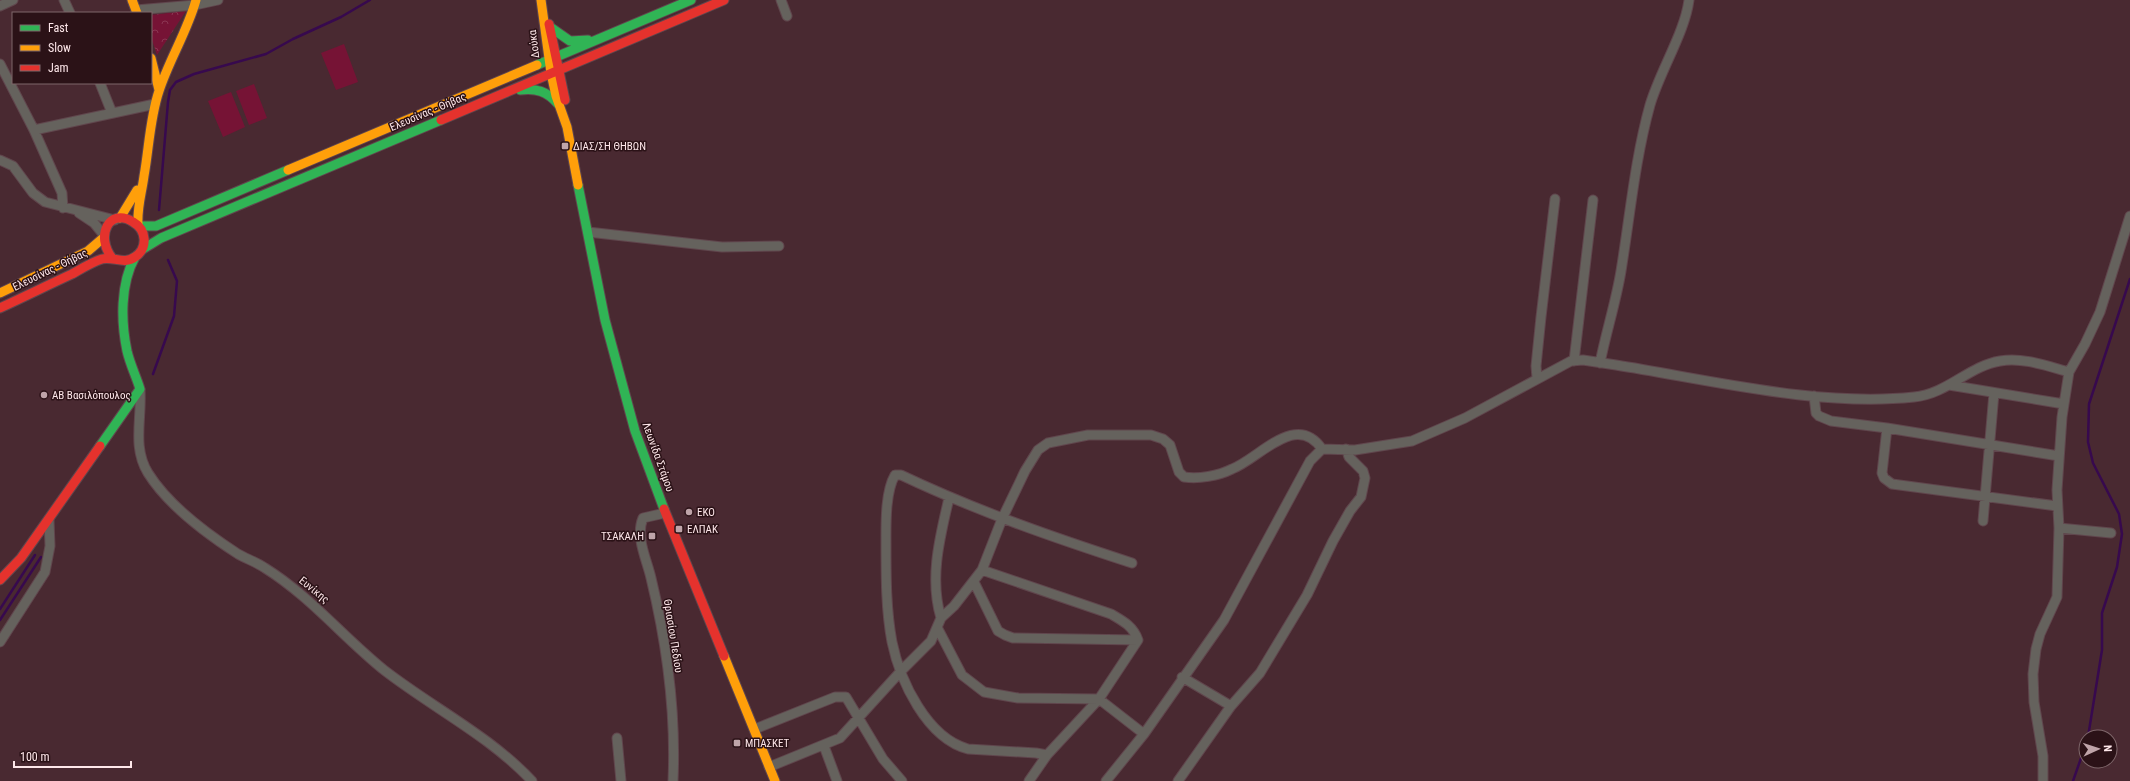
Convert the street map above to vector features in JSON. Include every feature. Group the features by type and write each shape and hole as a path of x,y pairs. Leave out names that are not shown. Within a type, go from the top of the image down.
{"main road":[{"path":"132,0 136,12"},
{"name":"Δούκα","path":"541,0 548,60 551,73"},
{"name":"Ελευσίνας - Θήβας","path":"0,293 88,251 102,237 107,226 118,219 131,220 139,225 156,226 691,0"},
{"name":"Ελευσίνας - Θήβας","path":"0,308 102,259 125,261 136,257 143,249 160,238 724,0"},
{"path":"143,249 145,237 139,225 137,210 146,166 155,104 159,90 189,24 195,2"},
{"name":"Δούκα","path":"543,11 550,27 560,69"},
{"path":"550,27 566,39 575,42 606,36"},
{"path":"152,62 159,90"},
{"name":"Λεωνίδα Στάμου","path":"560,69 566,108 567,127 605,320 635,431 665,513 775,781"},
{"name":"Λεωνίδα Στάμου","path":"551,73 558,104 567,127"},
{"path":"500,94 527,89 539,89 548,93 558,104"},
{"path":"118,219 134,197 146,166"},
{"path":"102,237 104,247 114,259 121,271 125,296"},
{"path":"0,580 21,558 140,389 125,344 123,317 129,270 136,257"}],"street":[{"path":"0,6 13,0"},
{"path":"64,0 70,12"},
{"path":"136,12 195,2 218,0"},
{"path":"781,0 787,16 790,0"},
{"path":"1600,363 1616,299 1632,194 1644,130 1658,82 1685,17 1689,0"},
{"path":"0,64 34,130 62,193 63,208"},
{"path":"100,84 112,113"},
{"path":"34,130 155,104"},
{"path":"0,160 13,166 39,198 53,205 74,211 118,219"},
{"path":"1537,378 1536,366 1540,317 1555,199"},
{"path":"1574,361 1594,200"},
{"path":"74,211 94,223 102,237"},
{"path":"2043,781 2043,756 2034,702 2033,674 2036,649 2040,634 2057,597 2059,528 2057,506 2059,456 2064,404 2069,372 2086,344 2100,312 2130,216"},
{"path":"588,232 722,248 779,246"},
{"path":"1106,781 1144,734 1182,677 1224,620 1310,461 1322,449 1374,448 1412,441 1465,418 1537,378 1574,361 1600,363 1814,396 1914,397 1931,394 1984,365 2001,360 2037,364 2069,372"},
{"path":"1949,385 2064,404"},
{"name":"Ευνίκης","path":"140,389 138,430 143,463 148,474 166,496 216,539 240,555 265,568 318,608 384,669 492,746 517,765 532,781"},
{"path":"1983,521 1984,495 1994,393"},
{"path":"1814,396 1816,413 1824,419 2059,456"},
{"path":"1887,428 1882,470 1884,478 1887,482 1895,485 1984,495 2057,506"},
{"path":"769,767 824,746 840,738 901,671 931,641 938,629 941,618 974,582 982,570 1002,520 1025,472 1038,450 1048,443 1088,435 1151,435 1164,439 1170,444 1179,472 1184,477 1192,478 1212,476 1232,469 1286,436 1299,434 1310,436 1322,449"},
{"path":"1178,781 1231,706 1260,673 1287,631 1307,595 1333,541 1350,511 1361,497 1365,478 1363,470 1349,457 1346,449"},
{"path":"1047,755 968,749 949,742 935,729 918,706 901,671 892,642 886,584 886,525 890,483 895,475 901,475 949,498 1002,520 1132,563"},
{"path":"941,618 937,603 936,575 940,541 949,498"},
{"name":"Θριασίου Πεδίου","path":"665,513 643,518 642,538 643,554 651,579 658,613 666,668 674,735 673,781"},
{"path":"0,642 45,572 50,546 48,520"},
{"path":"2059,528 2111,533"},
{"path":"982,570 1111,614 1127,624 1136,633 1138,640 1099,699 1047,755 1029,781"},
{"path":"974,582 998,631 1004,635 1013,638 1138,640"},
{"path":"938,629 962,675 984,692 1018,698 1099,699 1144,734"},
{"path":"1182,677 1231,706"},
{"path":"755,730 842,696 848,699 883,759 902,781"},
{"path":"617,738 621,781"},
{"path":"824,746 837,781"}],"green space":[{"path":"186,11 157,55 152,40 152,15"},
{"path":"344,44 358,82 336,90 321,53"},
{"path":"254,84 267,118 249,125 236,91"},
{"path":"231,92 245,127 223,137 208,101"}],"waterway":[{"path":"159,210 168,102 170,90 176,82 194,74 266,54 293,39 341,17 370,0"},
{"path":"153,374 174,316 177,281 168,260"},
{"path":"2089,729 2102,650 2102,613 2117,567 2122,534 2119,514 2093,463 2088,442 2089,404 2130,279"},
{"path":"0,609 35,555"},
{"path":"0,620 41,557"},
{"path":"2073,781 2078,767"}],"traffic: fast":[{"path":"537,65 691,0"},
{"path":"550,27 570,41 588,40"},
{"path":"520,90 541,91 550,96 558,104"},
{"path":"143,249 161,238 441,120"},
{"path":"140,226 156,226 288,170"},
{"path":"578,185 605,320 635,431 664,509"},
{"path":"100,446 140,389 127,351 123,316 124,291 130,268 135,257"}],"traffic: slow":[{"path":"132,0 137,12"},
{"path":"138,224 139,206 156,101 163,80 188,23 196,0"},
{"path":"541,0 551,73 556,96 567,127 578,185"},
{"path":"152,62 159,90"},
{"path":"288,170 537,65"},
{"path":"120,218 137,190"},
{"path":"0,293 88,251 102,239"},
{"path":"724,656 775,781"}],"traffic: jam":[{"path":"441,120 724,0"},
{"path":"549,24 565,100"},
{"path":"0,308 98,260 106,258 127,260 135,257 142,249 144,244 143,234 138,225 125,218 117,218 111,221 107,226 105,241 107,250 112,258"},
{"path":"0,580 21,558 100,446"},
{"path":"664,509 724,656"}],"place":[{"name":"ΔΙΑΣ/ΣΗ ΘΗΒΩΝ","path":"565,146"},
{"name":"ΑΒ Βασιλόπουλος","path":"44,395"},
{"name":"EKO","path":"689,512"},
{"name":"ΕΛΠΑΚ","path":"679,529"},
{"name":"ΤΣΑΚΑΛΗ","path":"652,536"},
{"name":"ΜΠΑΣΚΕΤ","path":"737,743"}]}
